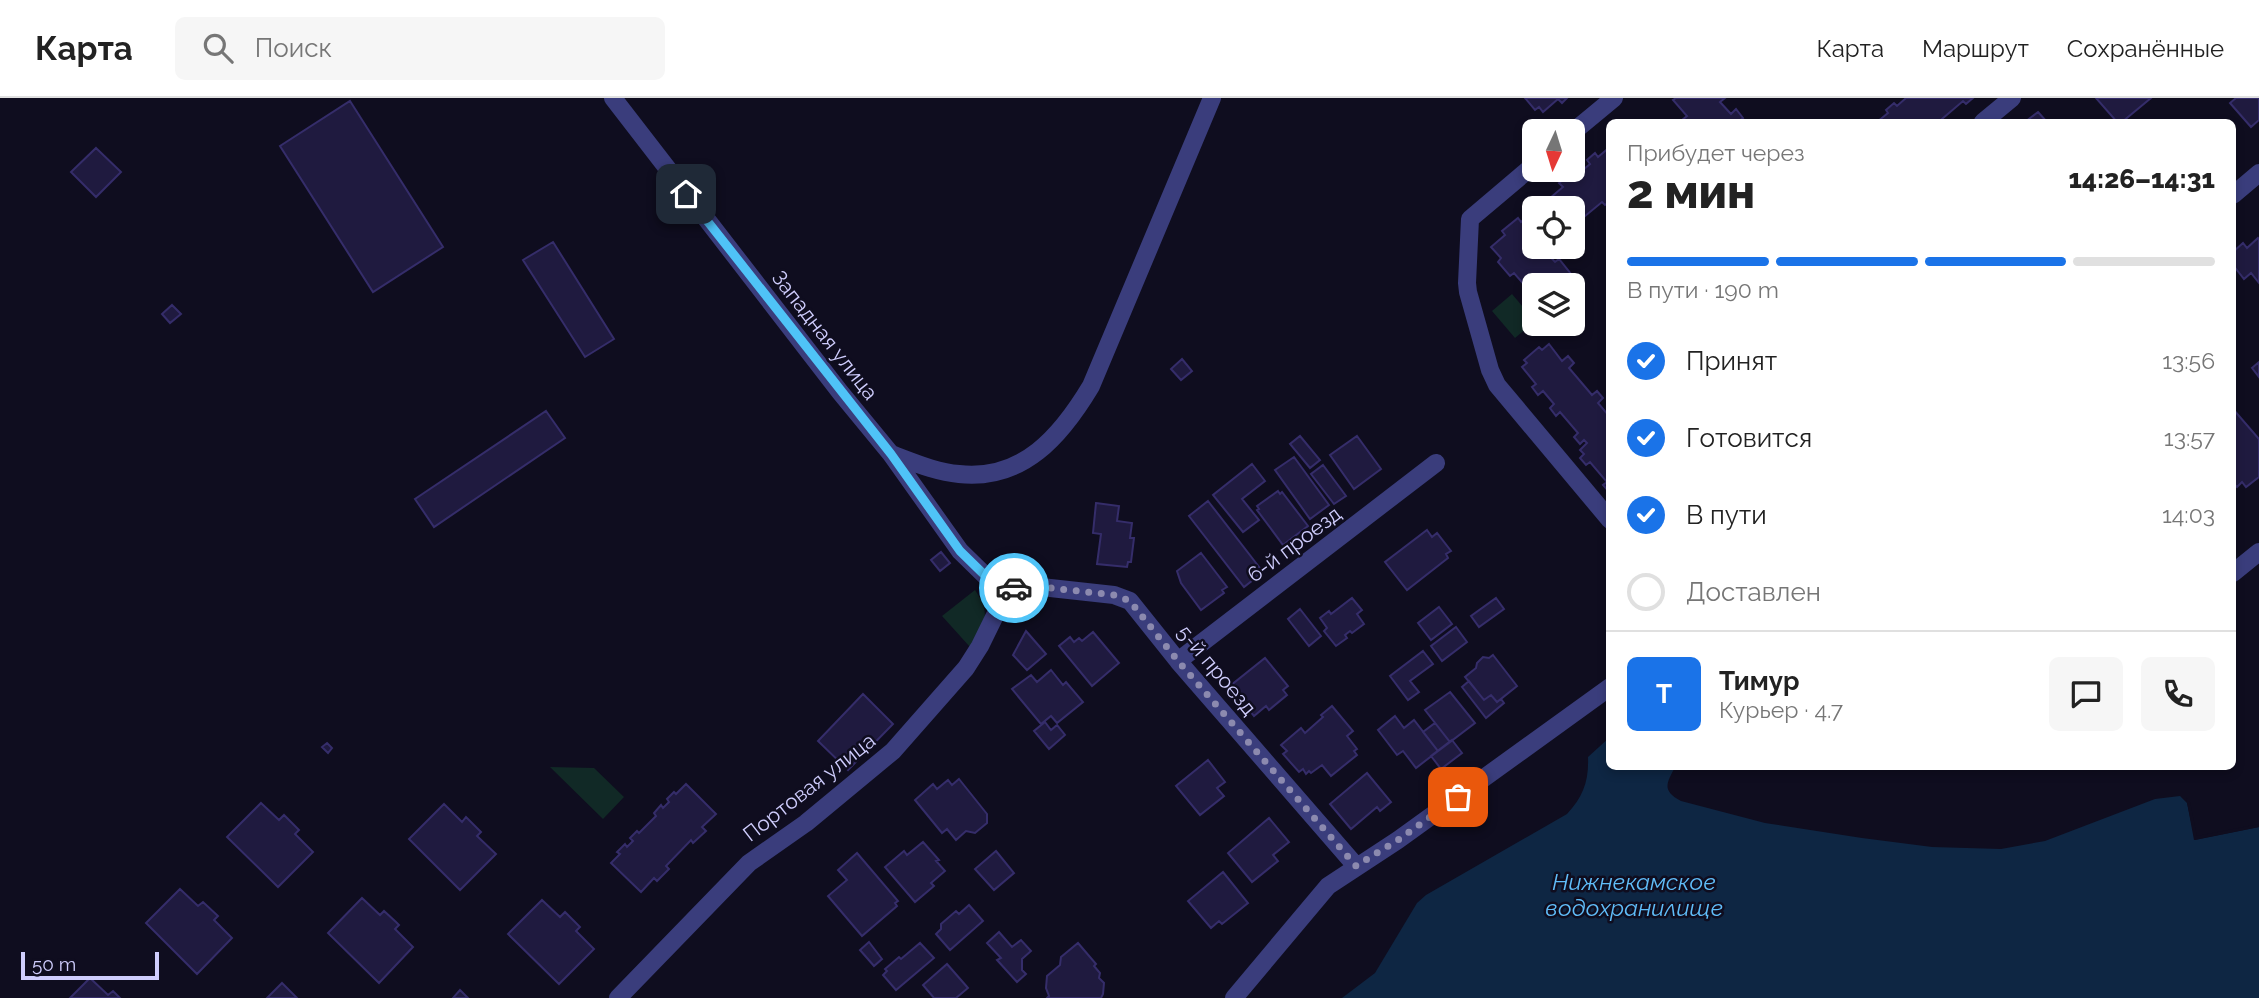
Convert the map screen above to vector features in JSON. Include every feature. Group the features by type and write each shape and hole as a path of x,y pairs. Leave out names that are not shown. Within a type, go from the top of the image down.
{"street":[{"name":"Западная улица","path":"613,98 891,454 960,551 1005,595"},
{"path":"891,454 932,469 992,473 1016,466 1059,432 1091,386 1212,98"},
{"path":"1586,121 1614,98"},
{"path":"1987,119 2012,98"},
{"path":"2236,193 2259,174"},
{"path":"1522,175 1470,219 1468,292 1490,370 1497,385 1606,515"},
{"name":"6-й проезд","path":"1178,661 1436,463"},
{"path":"2236,571 2259,552"},
{"name":"5-й проезд","path":"1005,595 1013,588 1023,585 1114,595 1130,601 1178,661 1356,866"},
{"name":"Портовая улица","path":"618,998 749,863 806,823 893,751 966,667 980,646 1005,595"},
{"path":"1234,998 1328,886 1398,840 1606,690"}],"green space":[{"path":"1512,294 1522,306 1522,332 1515,338 1492,311"},
{"path":"975,590 984,606 985,620 970,647 942,616"},
{"path":"550,767 594,768 624,797 603,819"}],"water":[{"name":"Нижнекамское водохранилище","path":"1606,741 1606,770 1674,770 1668,790 1681,801 1765,823 1932,847 2001,849 2045,841 2155,799 2180,796 2187,803 2195,840 2259,827 2259,998 1342,998 1375,973 1417,903 1426,895 1567,814 1584,788 1588,757"}],"pier":[{"path":"2186,797 2190,802 2197,836 2259,824 2259,827 2194,840"}],"building":[{"path":"1525,98 1567,98 1562,103 1558,99 1543,112 1539,107 1535,110"},
{"path":"1725,98 1720,102 1731,114 1736,109 1743,118 1683,119 1687,116 1673,100"},
{"path":"1906,98 1973,98 1966,104 1963,101 1942,119 1881,119 1894,103 1897,106"},
{"path":"2096,98 2151,98 2126,119 2114,119"},
{"path":"2236,98 2259,98 2259,120 2251,127 2230,103"},
{"path":"350,101 443,247 373,292 280,146"},
{"path":"2038,112 2044,119 2029,119"},
{"path":"96,148 121,172 96,197 71,172"},
{"path":"1606,150 1606,204 1602,202 1585,216 1585,196 1552,196 1563,187 1560,182 1586,182 1586,167 1590,164 1587,160 1595,153 1598,157"},
{"path":"1518,218 1521,222 1522,259 1552,259 1555,262 1559,259 1570,273 1522,273 1522,282 1514,273 1510,276 1498,262 1501,258 1491,247 1505,235 1502,231"},
{"path":"2259,239 2259,283 2251,273 2244,279 2236,269 2236,249 2243,243 2247,248"},
{"path":"553,242 614,339 585,357 523,260"},
{"path":"172,305 181,314 170,323 162,314"},
{"path":"1549,344 1562,361 1568,356 1574,363 1569,368 1592,395 1597,391 1603,398 1598,403 1606,412 1606,481 1590,462 1586,465 1580,458 1584,454 1580,450 1587,443 1584,440 1580,444 1574,437 1578,433 1560,412 1556,416 1550,408 1554,404 1543,391 1538,395 1532,387 1536,384 1522,367 1527,363 1524,360 1539,347 1542,350"},
{"path":"1182,359 1192,371 1181,380 1171,369"},
{"path":"2259,362 2259,377 2252,368"},
{"path":"546,411 565,438 434,527 415,499"},
{"path":"2236,412 2259,439 2259,477 2246,487 2242,482 2237,487"},
{"path":"1300,436 1320,460 1310,468 1290,444"},
{"path":"1357,436 1381,469 1354,489 1330,455"},
{"path":"1294,457 1329,505 1310,519 1275,470"},
{"path":"1252,464 1265,481 1242,499 1259,520 1243,532 1213,495"},
{"path":"1323,465 1346,496 1334,504 1311,474"},
{"path":"1278,491 1280,494 1282,492 1308,526 1283,545 1257,510 1257,506"},
{"path":"1208,501 1263,572 1244,587 1189,516"},
{"path":"1096,503 1119,506 1117,521 1132,523 1130,538 1134,538 1131,562 1128,562 1127,567 1097,564 1101,534 1093,533"},
{"path":"1427,530 1432,537 1437,533 1451,551 1446,554 1448,558 1407,590 1385,562"},
{"path":"941,552 950,563 940,571 931,560"},
{"path":"1201,553 1227,587 1222,590 1224,593 1201,610 1181,583 1177,571"},
{"path":"1352,598 1362,610 1357,614 1364,624 1352,633 1350,631 1345,635 1347,638 1336,646 1324,631 1327,628 1320,618 1329,611 1331,614"},
{"path":"1496,598 1504,609 1479,627 1471,616"},
{"path":"1439,607 1452,624 1431,640 1418,623"},
{"path":"1300,609 1321,636 1309,646 1288,619"},
{"path":"1456,627 1467,642 1442,661 1431,646"},
{"path":"1026,631 1046,654 1027,670 1013,655"},
{"path":"1093,632 1119,663 1092,686 1059,646 1070,637 1074,642 1079,638 1082,641"},
{"path":"1423,651 1433,664 1410,681 1419,692 1408,700 1390,676"},
{"path":"1493,655 1517,686 1497,702 1491,695 1484,700 1465,677 1476,668 1483,657 1489,658"},
{"path":"1265,658 1288,686 1283,690 1287,695 1269,710 1266,706 1254,716 1230,686"},
{"path":"1051,670 1063,685 1066,682 1083,702 1057,723 1051,716 1041,724 1012,689 1031,675 1037,682"},
{"path":"1469,681 1484,700 1491,695 1497,702 1501,699 1504,703 1486,718 1462,687"},
{"path":"1450,692 1475,723 1450,742 1425,710"},
{"path":"863,694 893,724 848,770 818,741"},
{"path":"1332,706 1353,731 1347,736 1357,749 1354,751 1357,755 1331,776 1322,765 1311,773 1309,771 1306,774 1303,769 1299,772 1283,754 1287,751 1281,745 1301,728 1305,733"},
{"path":"1395,716 1404,728 1414,720 1438,751 1416,768 1403,751 1397,755 1378,730"},
{"path":"1045,722 1051,730 1057,725 1065,735 1049,749 1034,731"},
{"path":"1435,723 1450,742 1438,751 1423,732"},
{"path":"1452,740 1462,753 1441,769 1431,756"},
{"path":"327,743 332,748 328,753 322,747"},
{"path":"1208,760 1225,782 1217,788 1224,796 1200,815 1176,786"},
{"path":"1367,773 1391,802 1380,811 1377,807 1351,829 1330,804"},
{"path":"959,779 987,814 987,823 975,833 966,831 956,840 947,829 942,833 915,800 933,784 937,789 948,780 952,785"},
{"path":"686,784 716,814 702,827 706,831 693,843 691,840 666,866 669,869 657,881 654,878 641,892 611,863 625,844 627,847 633,841 630,838 656,816 654,813 661,805 663,808 669,802 667,799"},
{"path":"261,803 279,820 284,815 299,830 295,834 313,852 278,887 227,837"},
{"path":"444,804 462,822 466,817 481,832 477,836 496,854 460,890 409,839"},
{"path":"1269,818 1289,842 1273,855 1278,861 1252,882 1228,853"},
{"path":"923,842 945,871 931,883 934,886 915,902 885,867 904,851 907,855"},
{"path":"996,851 1014,873 994,890 975,869"},
{"path":"857,853 898,901 895,903 897,906 862,936 828,896 847,880 838,870"},
{"path":"1223,872 1248,903 1222,924 1219,921 1211,928 1188,901"},
{"path":"180,889 198,906 203,902 218,916 214,920 232,938 197,974 146,923"},
{"path":"362,898 380,915 384,911 396,922 399,925 395,929 413,947 379,983 328,933"},
{"path":"542,900 560,917 565,912 580,927 576,931 594,949 559,984 508,934"},
{"path":"969,905 983,921 950,950 936,934 941,929 941,924 956,911 959,914"},
{"path":"999,932 1012,947 1021,940 1031,951 1022,959 1022,970 1026,974 1017,982 997,960 1001,958 987,943"},
{"path":"869,942 882,959 874,966 860,950"},
{"path":"920,943 934,958 896,990 883,975 887,971 885,969"},
{"path":"1078,943 1100,973 1099,978 1104,983 1101,998 1047,998 1047,976 1060,965 1061,957"},
{"path":"947,964 968,988 956,998 934,998 923,985"},
{"path":"90,978 108,995 113,991 120,998 70,998"},
{"path":"282,983 297,998 267,998"},
{"path":"460,990 468,998 453,998"}],"way so far":[{"path":"1014,588 1023,585 1114,595 1130,601 1178,661 1356,866 1458,797"}],"route":[{"path":"686,194 891,454 960,551 1005,595 1014,588"}]}
